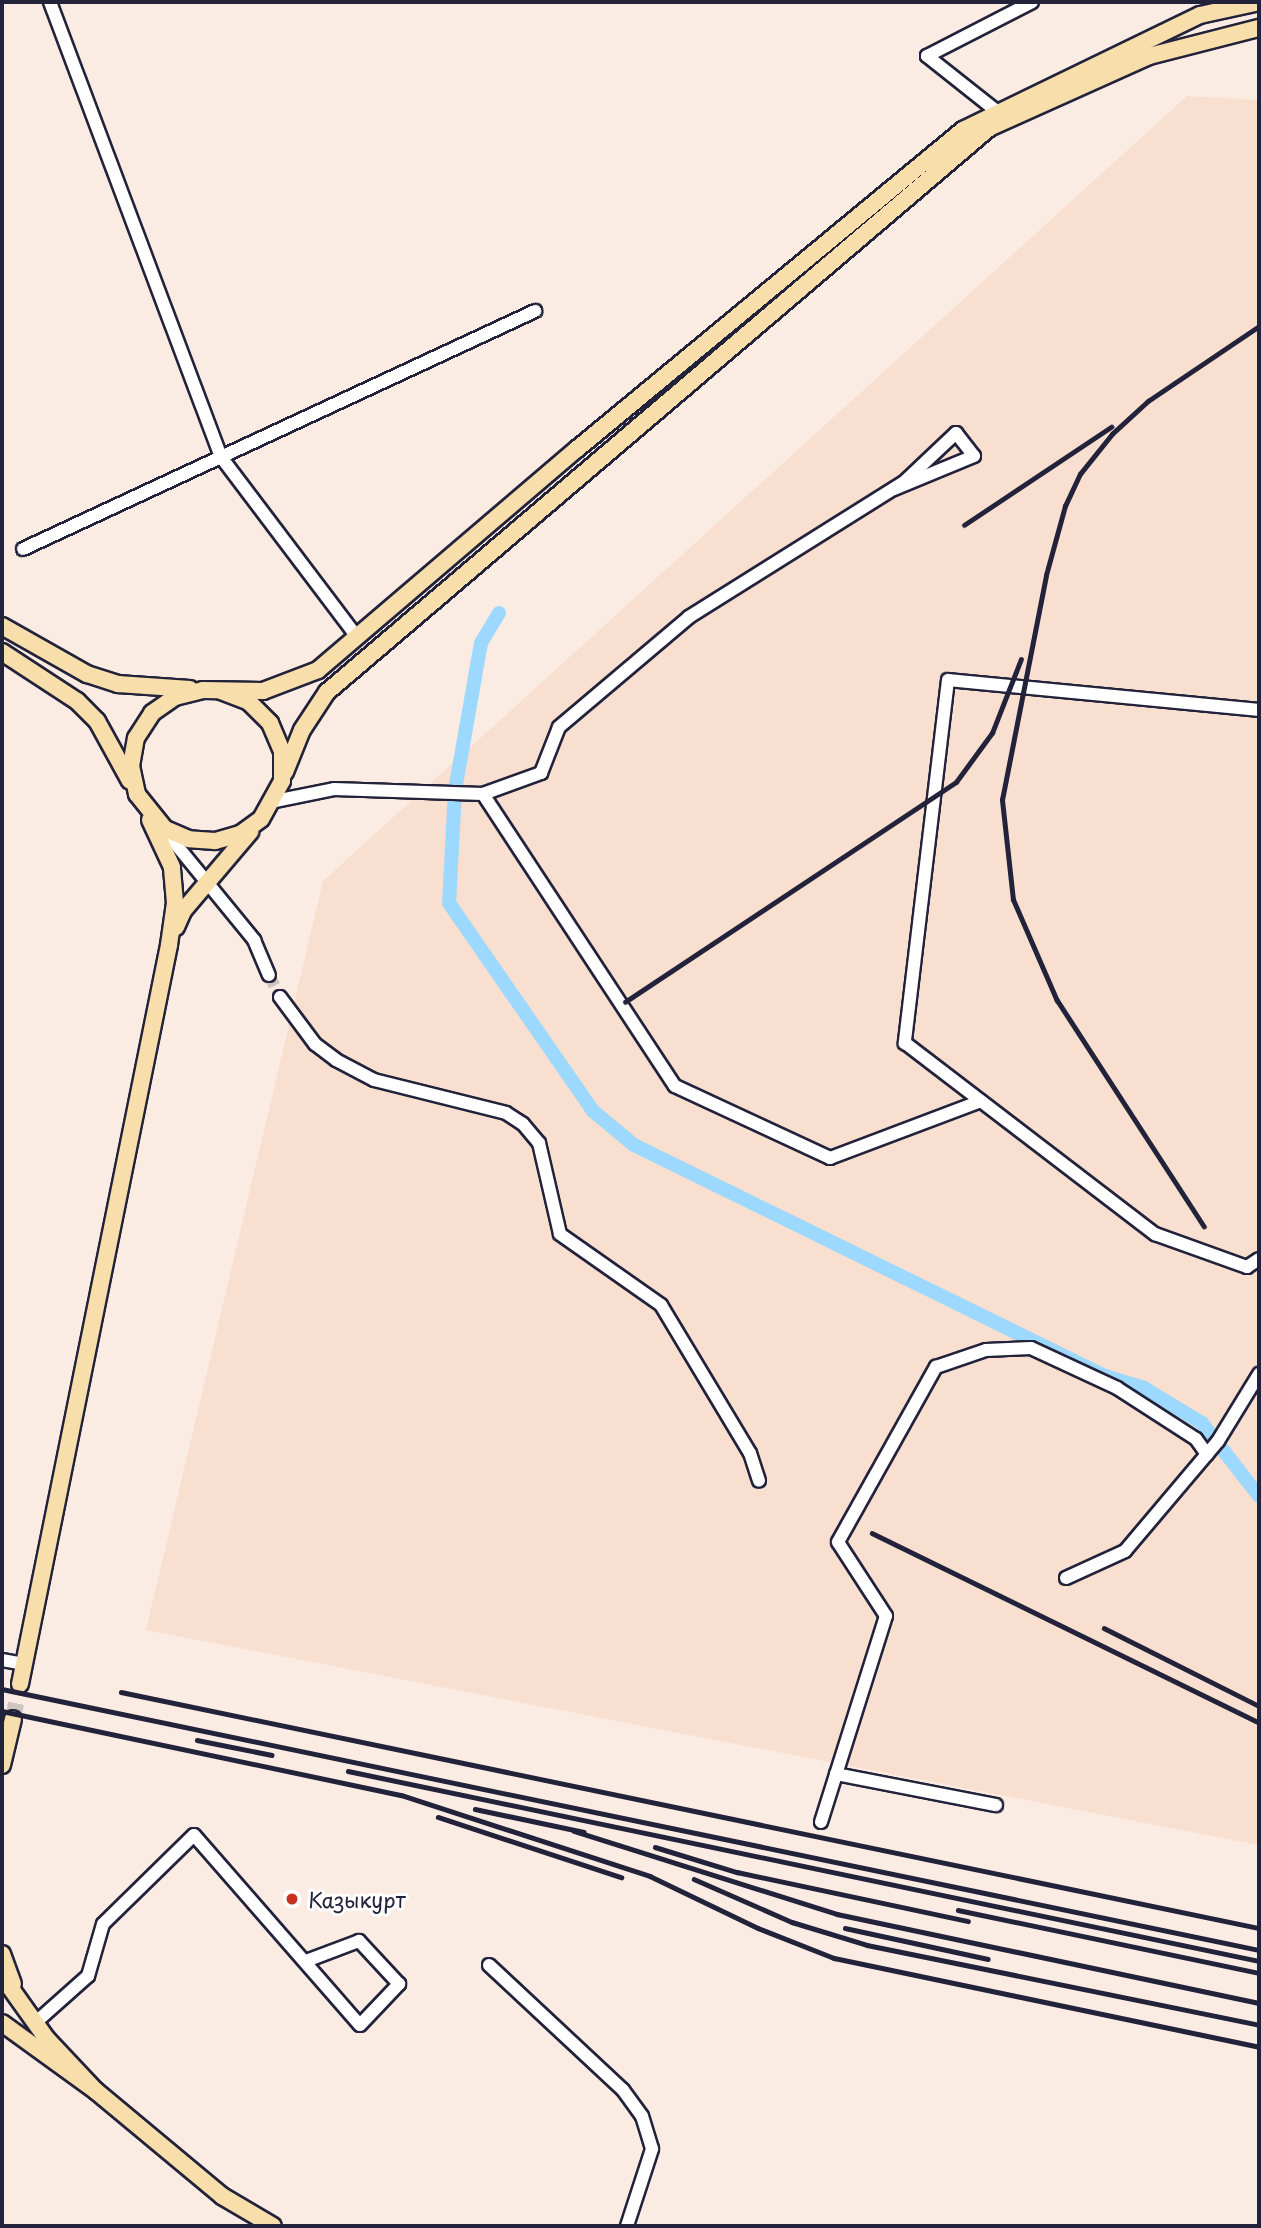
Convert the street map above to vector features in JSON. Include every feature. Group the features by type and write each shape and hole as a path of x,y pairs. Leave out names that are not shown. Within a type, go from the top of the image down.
{"main road":[{"path":"2,626 44,653 118,684 263,691 293,683 318,670 963,130 1200,15 1259,2"},
{"path":"169,945 183,911 275,801 302,730 327,692 989,128 1149,56 1259,27"},
{"path":"2,652 77,701 97,721 152,817 172,867 174,903 169,945 20,1684"},
{"path":"32,672 44,653"},
{"path":"137,794 131,766 136,738 147,722 175,697 203,690"},
{"path":"221,691 249,702 270,723 282,751 282,781"},
{"path":"152,817 189,839 215,841 240,834 261,819"},
{"path":"2,1765 13,1719"},
{"path":"2,1954 18,2000"},
{"path":"2,1976 35,2023 96,2091"},
{"path":"2,2023 96,2091 222,2196 273,2226"},
{"path":"2,2037 21,2035"}],"street":[{"path":"50,2 221,457 357,637"},
{"path":"999,113 927,56 1032,2"},
{"path":"23,549 535,311"},
{"path":"275,801 334,789 482,794 541,773 559,727 688,617 894,489 974,456 956,433 894,489"},
{"path":"1259,710 948,680 905,1043 1155,1234 1247,1267 1259,1259"},
{"path":"482,794 675,1086 830,1158 981,1101"},
{"path":"152,817 172,845 209,881 254,940 270,975"},
{"path":"280,997 315,1044 336,1060 374,1080 506,1113 523,1124 539,1143 560,1234 661,1305 750,1453 759,1481"},
{"path":"821,1822 886,1616 838,1542 936,1367 986,1350 1031,1348 1117,1388 1196,1439 1207,1454"},
{"path":"1066,1578 1125,1551 1207,1454 1259,1374"},
{"path":"2,1660 24,1664"},
{"path":"836,1774 996,1805"},
{"path":"35,2023 88,1976 103,1924 194,1835 360,2025 399,1983 359,1941 306,1961"},
{"path":"489,1965 623,2090 642,2116 652,2149 627,2226"}],"shaded area":[{"path":"1187,96 1259,100 1259,1845 146,1630 323,881"}],"waterway":[{"path":"499,613 481,643 455,790 449,903 593,1111 634,1145 1105,1376 1144,1388 1202,1423 1259,1496"}],"tunnel":[{"path":"269,975 280,997"},
{"path":"13,1719 20,1684"}],"railway":[{"path":"1204,1227 1057,1001 1013,900 1002,800 1046,575 1065,506 1080,474 1112,434 1148,401 1259,326"},
{"path":"964,525 1111,427"},
{"path":"625,1002 956,782 992,733 1021,659"},
{"path":"872,1533 1259,1723"},
{"path":"1104,1628 1259,1706"},
{"path":"2,1689 1259,1950"},
{"path":"121,1692 1259,1928"},
{"path":"2,1711 401,1795 650,1876 758,1928 834,1958 1259,2047"},
{"path":"197,1740 272,1755"},
{"path":"348,1771 1259,1961"},
{"path":"475,1809 584,1832"},
{"path":"438,1817 621,1877"},
{"path":"574,1831 837,1914 1259,2003"},
{"path":"655,1847 737,1872 968,1921"},
{"path":"694,1879 792,1922 867,1945 1259,2025"},
{"path":"958,1910 1259,1973"},
{"path":"845,1928 988,1959"}],"place":[{"name":"Казыкурт","path":"292,1899"}]}
